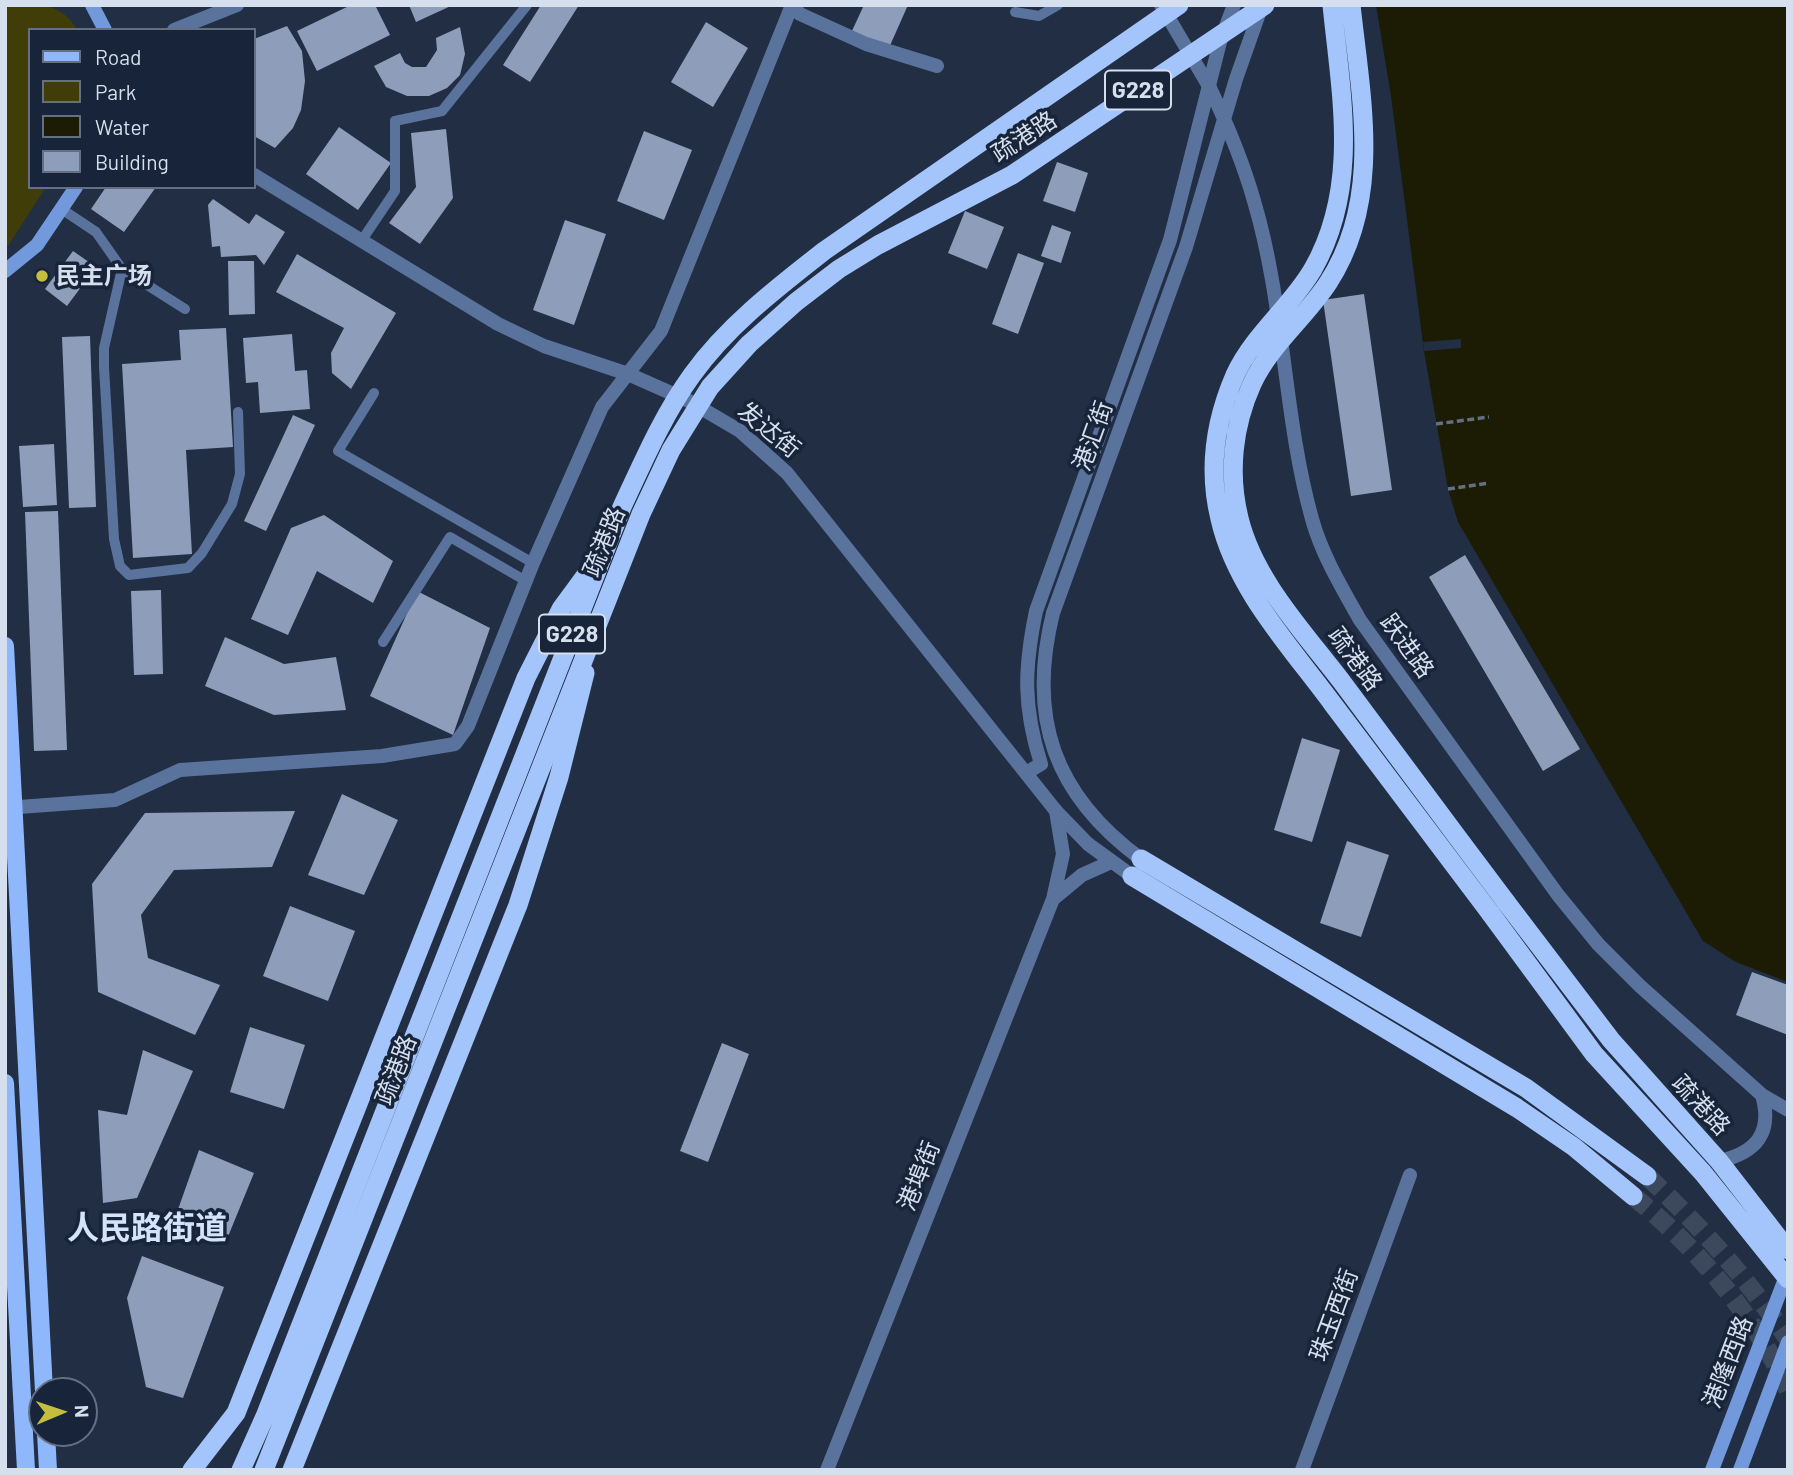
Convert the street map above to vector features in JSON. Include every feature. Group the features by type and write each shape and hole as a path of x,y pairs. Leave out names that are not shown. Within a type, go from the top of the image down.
{"highway":[{"name":"疏港路","path":"241,1470 266,1414 607,547 653,441 693,374 733,328 780,285 824,251 1179,5"},
{"name":"疏港路","path":"264,1470 641,514 671,450 710,387 749,344 839,269 878,245 1012,175 1263,5"},
{"path":"1332,5 1345,150 1338,206 1313,268 1293,299 1250,348 1236,373 1216,433 1214,492 1230,551 1262,609 1498,908"},
{"name":"疏港路","path":"1351,5 1365,151 1359,210 1348,244 1330,281 1265,362 1243,408 1233,465 1239,518 1248,544 1279,599 1498,908 1594,1054 1703,1173 1787,1276"},
{"path":"192,1470 236,1413 526,678 561,609 607,547"},
{"path":"292,1470 518,905 559,777 595,630"},
{"path":"1136,867 1514,1081 1647,1176"},
{"path":"1136,867 1517,1108 1574,1147 1633,1196"},
{"name":"疏港路","path":"1498,908 1620,1051 1719,1161 1788,1250"}],"main road":[{"path":"92,5 104,28"},
{"path":"5,271 37,245 75,189"},
{"path":"5,646 9,808 31,1138 43,1377"},
{"path":"5,1083 26,1470"},
{"name":"港隆西路","path":"1712,1470 1787,1276"},
{"name":"港隆西路","path":"1740,1470 1788,1342"},
{"path":"47,1447 48,1470"}],"street":[{"path":"179,28 237,5"},
{"name":"跃进路","path":"1161,5 1210,88 1255,202 1267,258 1300,467 1313,522 1334,573 1360,620 1582,925 1640,986 1762,1095 1788,1110"},
{"name":"港汇街","path":"1041,764 1030,730 1025,696 1028,650 1037,611 1170,240 1220,43 1234,5"},
{"name":"港汇街","path":"1136,867 1072,792 1056,757 1045,724 1042,684 1045,648 1053,613 1186,247 1224,119 1263,5"},
{"path":"9,808 115,800 180,770 382,756 456,744 468,726 533,563 602,407 661,331 792,6 800,14 866,44 937,66"},
{"name":"发达街","path":"256,176 498,324 544,346 628,374 689,401 740,431 787,473 1056,811 1111,862 1136,867"},
{"path":"1027,772 1056,757"},
{"name":"港埠街","path":"827,1470 1053,899 1063,854 1056,811"},
{"path":"1053,899 1082,875 1111,862"},
{"path":"1719,1161 1738,1157 1752,1147 1765,1129 1767,1113 1762,1095"},
{"path":"7,1139 31,1138"},
{"name":"珠玉西街","path":"1302,1470 1409,1175"}],"lane":[{"path":"362,240 395,191 395,121 442,111 527,5"},
{"path":"1015,12 1039,16 1058,5"},
{"path":"63,210 96,232 122,269 185,309"},
{"path":"122,269 104,348 104,367 114,539 120,566 129,575 187,568 202,552 232,503 240,474 238,412"},
{"path":"374,393 338,451 533,563"},
{"path":"383,642 450,537 526,581"}],"path":[{"path":"1436,424 1489,416"},
{"path":"1448,489 1489,483"}],"green space":[{"name":"民主广场","path":"5,5 46,6 63,13 76,28 28,28 28,189 45,189 8,246 5,245"}],"water":[{"path":"1376,5 1788,5 1788,982 1736,962 1703,941 1458,522 1448,489 1424,351 1391,96"}],"pier":[{"path":"1461,339 1461,348 1424,351 1423,342"}],"building":[{"path":"351,5 375,5 390,35 317,71 297,31"},
{"path":"409,5 453,5 416,22"},
{"path":"541,5 579,5 530,82 503,65"},
{"path":"864,5 908,5 888,50 851,33"},
{"path":"706,22 748,48 713,107 671,82"},
{"path":"287,26 302,51 305,81 301,110 293,128 275,148 256,137 256,38"},
{"path":"460,27 465,54 460,75 447,88 429,96 407,96 386,87 374,66 400,53 405,63 412,67 426,67 437,50 436,38"},
{"path":"339,127 391,163 358,210 306,174"},
{"path":"446,129 453,198 420,244 389,223 416,187 411,133"},
{"path":"644,131 692,150 664,220 617,201"},
{"path":"1057,162 1088,173 1075,212 1043,201"},
{"path":"105,189 155,189 124,232 91,209"},
{"path":"213,199 249,224 256,214 285,232 264,265 256,255 221,257 220,246 212,247 208,205"},
{"path":"965,211 1004,227 987,269 948,253"},
{"path":"565,220 606,234 574,325 533,310"},
{"path":"1052,225 1071,232 1061,263 1041,256"},
{"path":"73,251 96,267 67,306 45,289"},
{"path":"1018,253 1044,263 1018,334 992,324"},
{"path":"297,254 396,313 351,389 332,373 331,353 344,328 276,292"},
{"path":"228,261 254,261 255,314 229,315"},
{"path":"1364,294 1392,490 1351,496 1323,300"},
{"path":"226,328 233,447 186,450 192,554 133,558 122,364 181,360 179,330"},
{"path":"292,334 295,371 307,370 310,409 260,413 258,382 246,383 243,338"},
{"path":"90,336 96,507 69,508 62,337"},
{"path":"293,415 315,425 266,531 244,521"},
{"path":"54,444 57,505 23,507 19,446"},
{"path":"58,511 67,750 34,751 25,512"},
{"path":"324,515 393,561 373,603 317,571 288,635 251,619 291,528"},
{"path":"1465,555 1580,749 1543,771 1429,577"},
{"path":"161,590 163,674 134,675 131,591"},
{"path":"417,591 490,628 453,735 370,696"},
{"path":"225,637 284,664 336,657 346,710 274,715 205,686"},
{"path":"1302,738 1340,750 1312,842 1274,830"},
{"path":"342,794 398,820 364,895 308,875"},
{"path":"295,811 272,867 174,870 141,915 148,958 220,985 195,1035 98,992 92,884 145,813"},
{"path":"1347,841 1389,855 1361,937 1320,923"},
{"path":"290,906 355,931 328,1001 263,976"},
{"path":"1752,972 1788,985 1788,1035 1736,1015"},
{"path":"250,1027 305,1045 284,1109 230,1092"},
{"path":"722,1043 749,1054 708,1162 680,1151"},
{"path":"143,1050 193,1071 137,1198 103,1203 98,1110 127,1115"},
{"path":"199,1150 254,1173 227,1239 175,1218"},
{"path":"142,1256 224,1287 183,1398 146,1387 127,1298"}],"tunnel":[{"path":"1647,1176 1722,1253 1788,1339"},
{"path":"1633,1196 1679,1237 1722,1284 1759,1335 1788,1390"}],"place":[{"name":"民主广场","path":"42,276"}],"district":[{"name":"人民路街道","path":"147,1228"}]}
